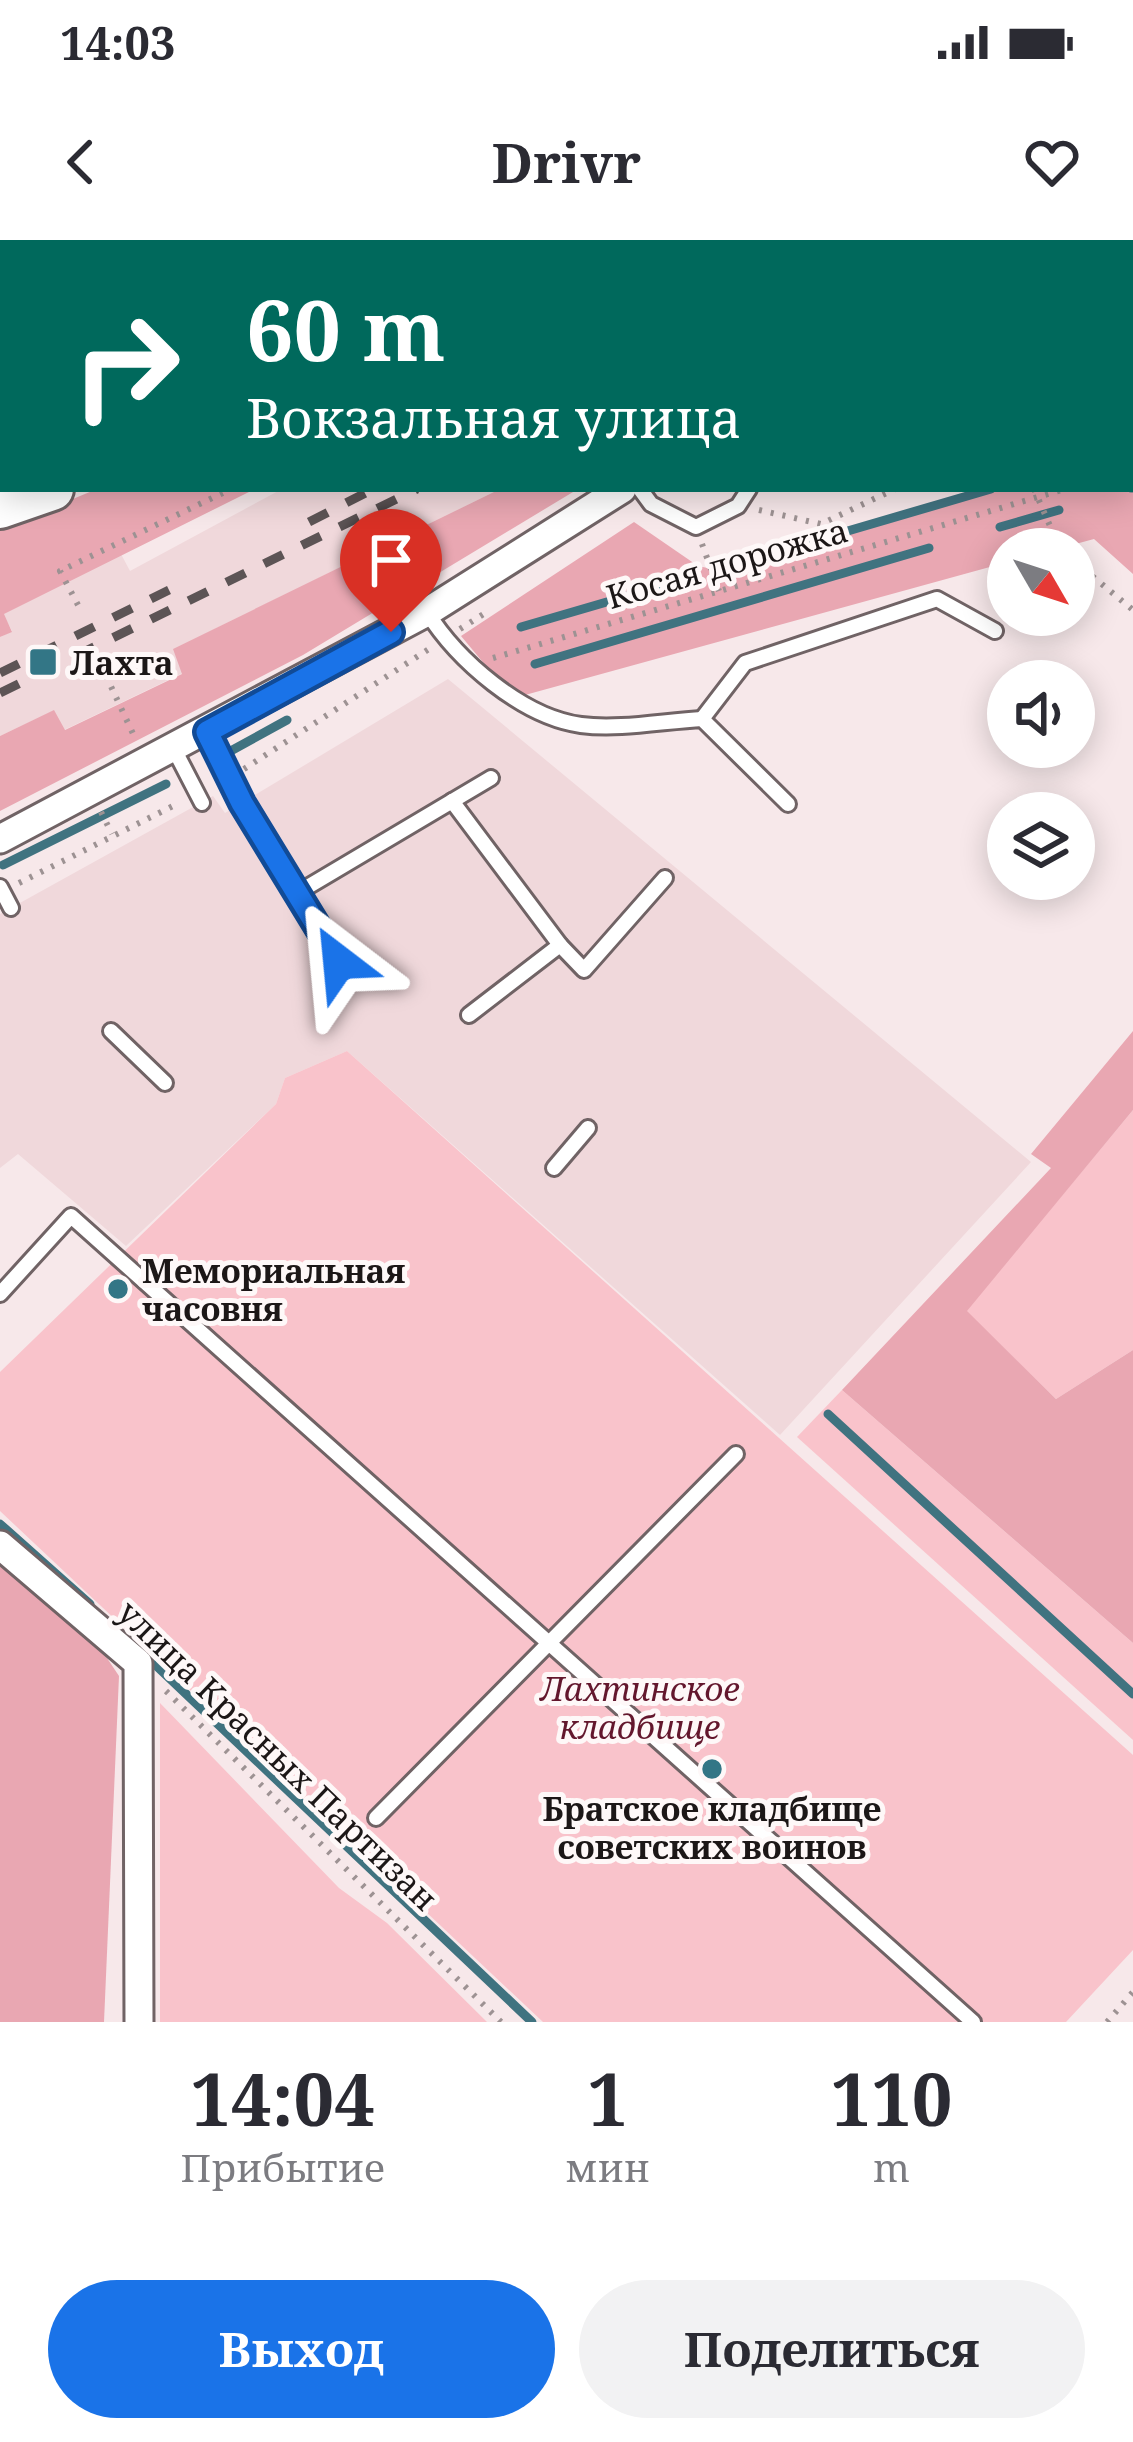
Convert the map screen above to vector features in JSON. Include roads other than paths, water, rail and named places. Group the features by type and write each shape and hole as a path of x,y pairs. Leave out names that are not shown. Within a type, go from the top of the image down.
{"main road":[{"path":"0,507 43,492"}],"street":[{"path":"0,838 427,612 617,492"},
{"name":"улица Красных Партизан","path":"0,1545 138,1664 139,2022"}],"lane":[{"path":"642,492 651,504 696,527 738,506 747,492"},
{"path":"427,612 444,640 472,666 544,715 582,725 702,718 746,663 937,599 987,627"},
{"path":"702,718 788,805"},
{"path":"207,732 339,962"},
{"path":"174,749 199,798"},
{"path":"299,892 490,778"},
{"path":"452,801 584,970 665,878"},
{"path":"1,889 10,908"},
{"path":"469,1015 560,945"},
{"path":"111,1031 165,1083"},
{"path":"554,1168 588,1128"},
{"path":"0,1294 71,1216 974,2022"},
{"path":"376,1818 736,1454"}],"waterway":[{"path":"718,569 981,492"},
{"path":"1000,527 1059,510"},
{"path":"535,664 929,548"},
{"path":"521,627 689,578"},
{"path":"227,753 287,720"},
{"path":"3,865 166,784"},
{"path":"828,1414 1133,1694"},
{"path":"0,1524 90,1604"},
{"path":"146,1656 532,2022"}],"railway":[{"path":"309,522 367,492"},
{"path":"0,693 411,492"},
{"path":"0,673 169,590"}],"place":[{"name":"Лахта","path":"43,662"},
{"name":"Мемориальная часовня","path":"118,1289"},
{"name":"Братское кладбище советских воинов","path":"712,1769"}],"park label":[{"name":"Лахтинское кладбище","path":"640,1707"}]}
